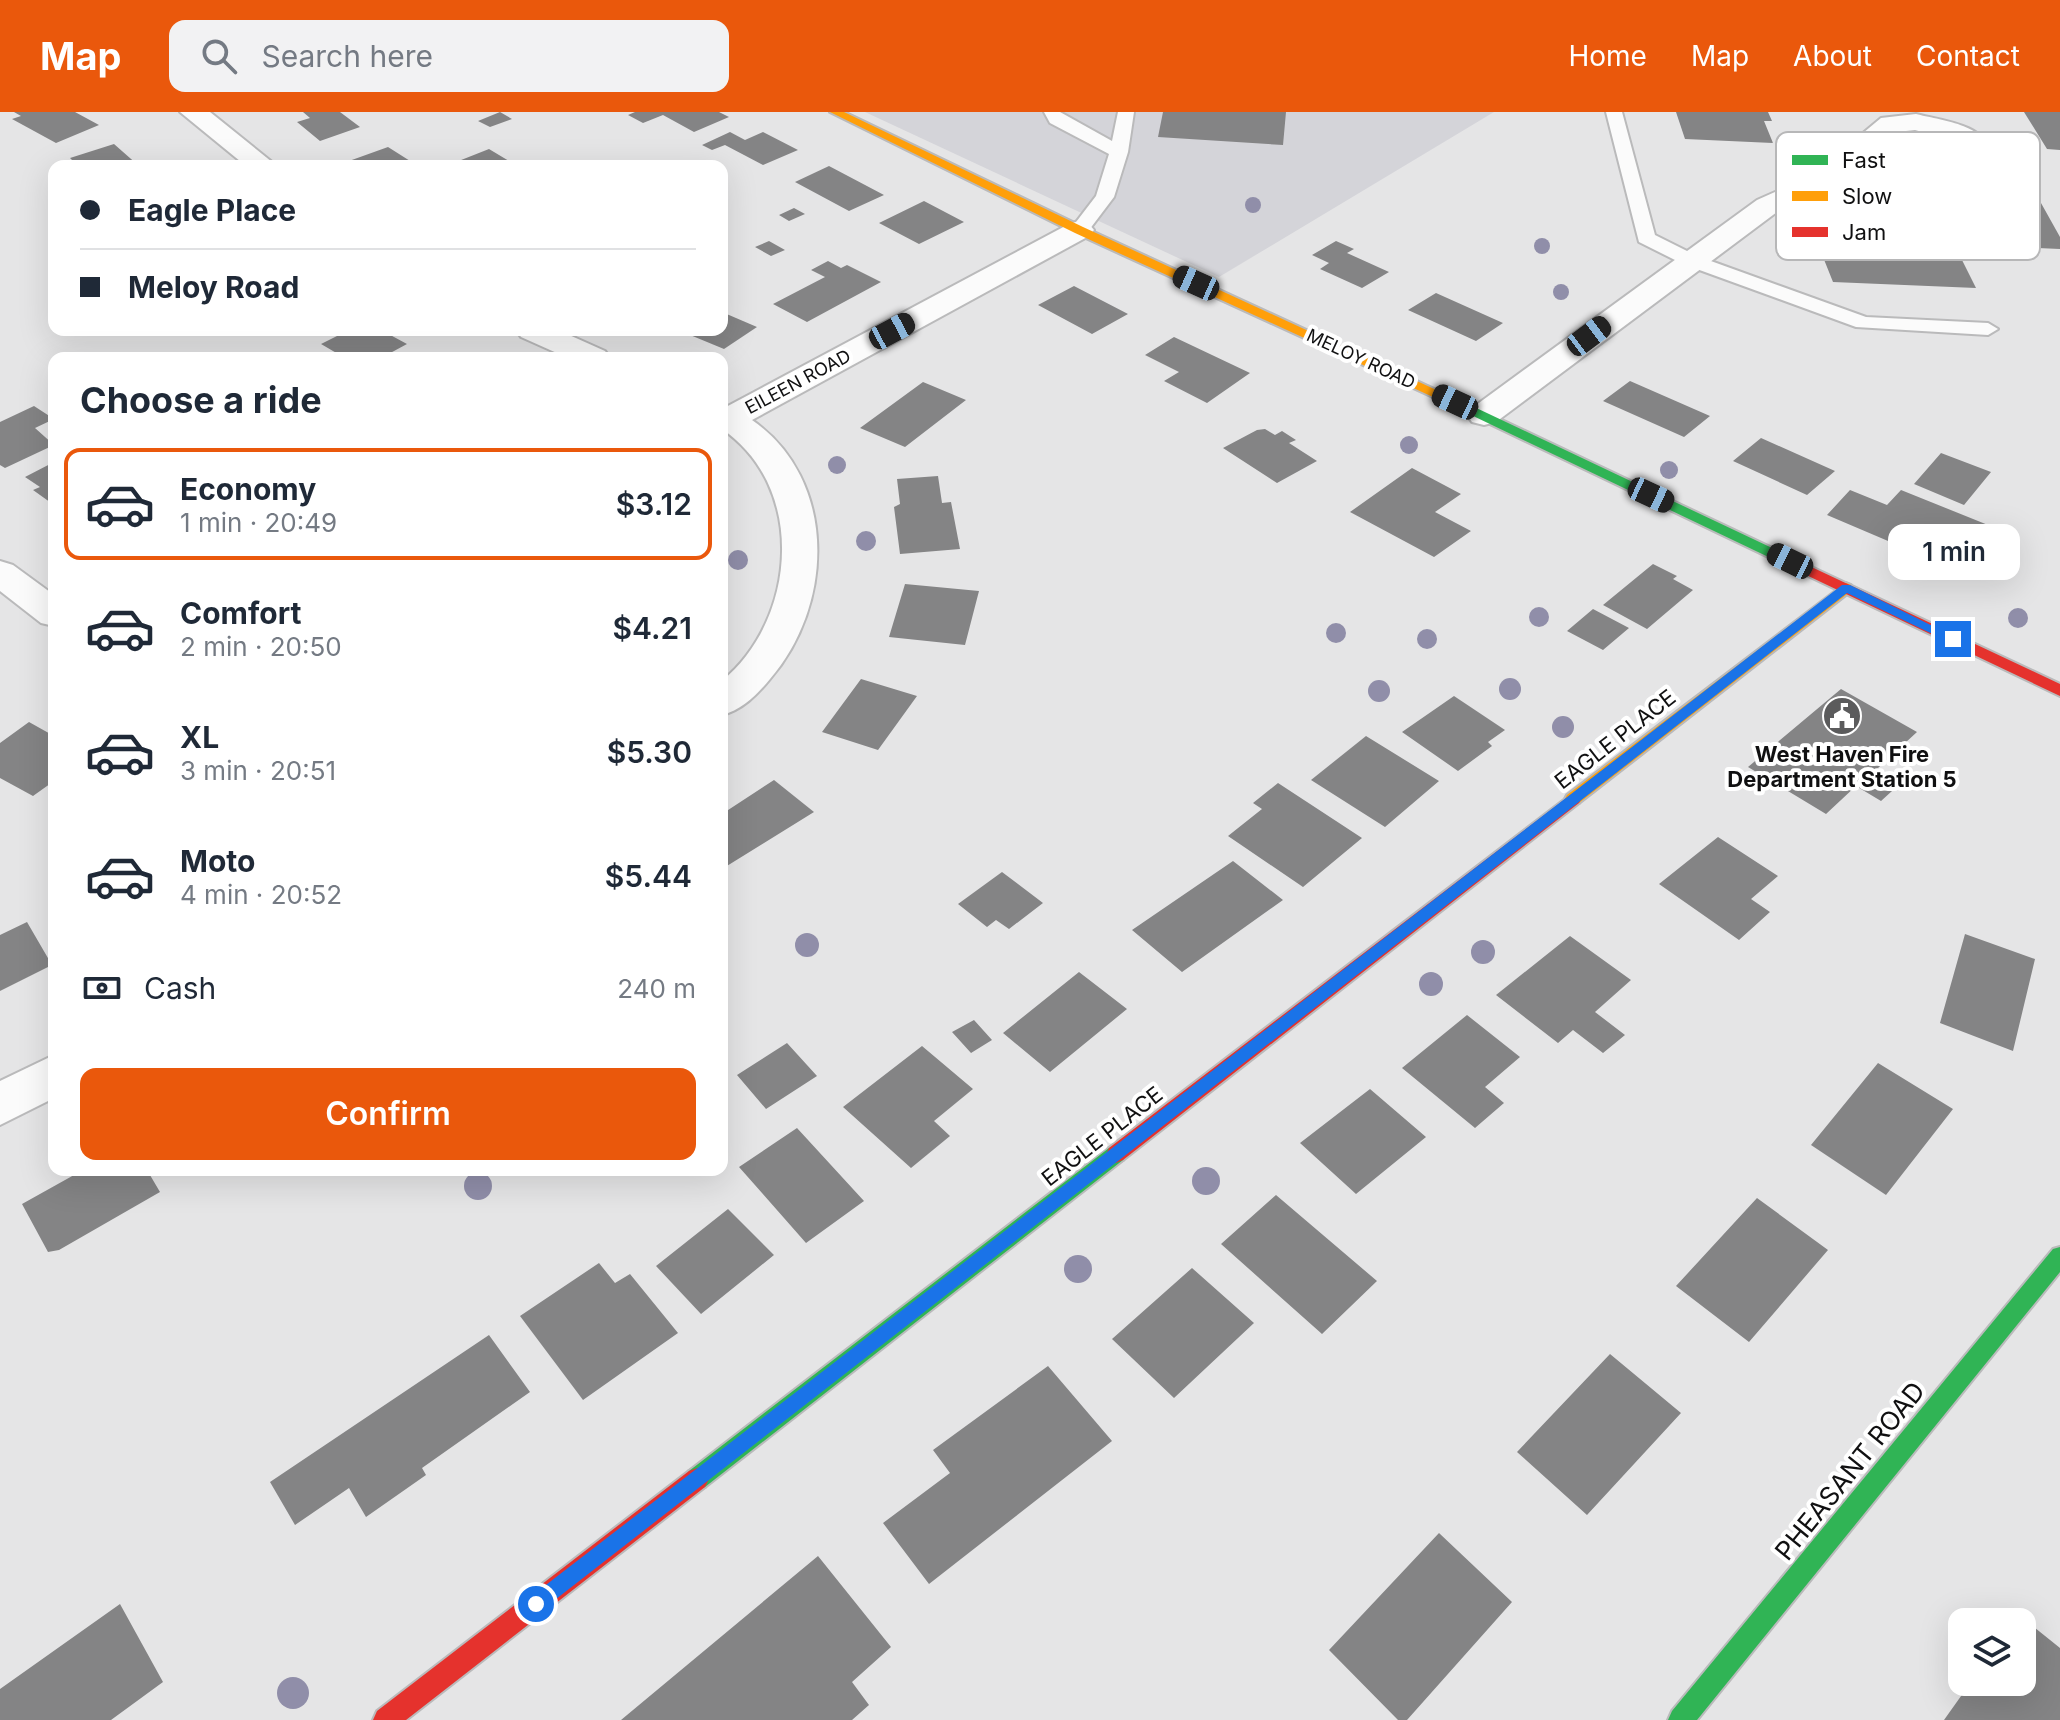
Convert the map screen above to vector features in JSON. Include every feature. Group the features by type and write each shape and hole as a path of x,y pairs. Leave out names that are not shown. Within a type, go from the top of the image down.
{"street":[{"path":"193,112 255,160"},
{"name":"MELOY ROAD","path":"835,112 1079,230 1484,415 2060,691"},
{"path":"1878,132 1890,124 1917,117 1956,132"},
{"path":"1484,415 1690,260 1776,202"},
{"name":"EILEEN ROAD","path":"728,417 1079,230"},
{"path":"545,336 581,352"},
{"name":"EILEEN ROAD","path":"728,420 763,446 785,481 799,528 801,580 785,630 772,651 755,675 728,697"},
{"path":"0,573 48,609"},
{"name":"EAGLE PLACE","path":"386,1720 1846,588"},
{"path":"0,1105 48,1078"},
{"name":"PHEASANT ROAD","path":"1681,1720 2060,1256"}],"lane":[{"path":"1052,112 1056,119 1119,152"},
{"path":"1079,230 1105,197 1119,152 1126,112"},
{"path":"1614,112 1646,238 1690,260 1863,323 1988,329"}],"shaded area":[{"path":"865,112 1494,112 1219,277"}],"building":[{"path":"14,112 75,112 99,125 56,143 12,119 21,116"},
{"path":"303,112 340,112 360,127 320,141 297,122 310,118"},
{"path":"500,112 512,119 490,127 478,121"},
{"path":"635,112 719,112 729,117 694,132 663,115 643,123 628,115"},
{"path":"1163,112 1286,112 1283,145 1158,137"},
{"path":"1676,112 1768,112 1772,121 1764,121 1773,143 1685,139"},
{"path":"2024,112 2060,112 2060,150 2047,149 2040,132 2036,132"},
{"path":"730,132 745,140 763,132 798,150 763,165 725,145 712,150 702,145"},
{"path":"114,144 132,160 72,160 70,158"},
{"path":"388,147 409,160 352,160"},
{"path":"489,149 507,160 461,160"},
{"path":"829,166 884,195 849,211 795,182"},
{"path":"924,201 964,222 919,244 879,223"},
{"path":"2040,203 2060,237 2060,249 2040,248"},
{"path":"794,208 805,214 789,221 779,215"},
{"path":"769,241 785,250 771,256 755,247"},
{"path":"1336,241 1354,249 1347,253 1389,272 1362,288 1320,269 1329,263 1312,255"},
{"path":"1824,260 1962,260 1976,288 1833,282"},
{"path":"828,261 841,268 847,265 881,282 807,322 773,304 825,277 811,270"},
{"path":"1074,286 1128,314 1092,334 1038,305"},
{"path":"1436,293 1503,323 1476,341 1408,310"},
{"path":"728,315 757,327 724,349 693,336 728,336"},
{"path":"337,336 392,336 407,344 392,352 335,352 321,344"},
{"path":"1174,337 1250,373 1207,403 1164,381 1179,372 1145,355"},
{"path":"1630,381 1710,416 1684,437 1603,401"},
{"path":"923,382 966,400 905,447 860,428"},
{"path":"34,406 48,415 48,422 35,428 48,440 48,448 5,468 0,465 0,422"},
{"path":"1265,429 1275,435 1282,431 1296,440 1289,443 1317,461 1277,483 1223,448"},
{"path":"1761,438 1835,471 1807,495 1733,461"},
{"path":"1941,453 1991,472 1964,505 1914,484"},
{"path":"48,465 48,501 33,490 40,487 25,477"},
{"path":"1412,468 1461,494 1435,512 1471,531 1434,557 1350,512"},
{"path":"938,476 942,503 951,502 960,549 900,554 894,507 900,504 897,479"},
{"path":"1850,490 1887,505 1901,490 1993,527 1980,544 1995,550 1985,564 1966,556 1961,562 1934,551 1928,558 1827,515"},
{"path":"1653,564 1677,576 1673,579 1693,590 1647,629 1603,605"},
{"path":"905,584 979,591 965,645 889,637"},
{"path":"1593,609 1629,628 1603,650 1567,631"},
{"path":"861,679 917,696 878,750 822,732"},
{"path":"1841,689 1917,732 1878,768 1902,782 1881,801 1856,786 1826,814 1748,767"},
{"path":"1454,696 1505,730 1488,742 1492,746 1458,771 1402,732"},
{"path":"29,722 48,733 48,785 33,796 0,778 0,743"},
{"path":"1366,736 1439,781 1385,827 1311,780"},
{"path":"774,780 814,812 728,865 728,810"},
{"path":"1278,783 1362,838 1303,887 1228,836 1262,809 1253,803"},
{"path":"1718,837 1778,876 1751,899 1770,912 1739,940 1659,884"},
{"path":"1233,861 1283,900 1182,972 1132,930"},
{"path":"1002,872 1043,903 1009,929 996,920 987,927 958,904"},
{"path":"27,922 48,958 48,967 0,991 0,935"},
{"path":"1965,934 2035,959 2013,1051 1940,1023"},
{"path":"1570,936 1631,980 1595,1012 1625,1035 1603,1053 1573,1030 1558,1043 1496,995"},
{"path":"1079,972 1127,1009 1050,1072 1003,1033"},
{"path":"1467,1015 1520,1057 1485,1087 1504,1103 1475,1128 1402,1068"},
{"path":"974,1020 992,1040 971,1053 952,1032"},
{"path":"787,1043 817,1076 766,1109 737,1075"},
{"path":"922,1046 973,1089 934,1121 950,1136 911,1168 843,1107"},
{"path":"1878,1063 1953,1109 1886,1195 1811,1145"},
{"path":"1370,1089 1426,1137 1356,1194 1300,1143"},
{"path":"797,1128 864,1201 806,1243 739,1167"},
{"path":"72,1176 151,1176 160,1192 59,1250 48,1252 22,1204"},
{"path":"1276,1195 1377,1281 1322,1334 1221,1244"},
{"path":"1757,1198 1828,1250 1749,1342 1676,1286"},
{"path":"728,1209 774,1255 701,1314 656,1266"},
{"path":"599,1263 615,1283 630,1274 678,1333 583,1400 520,1316"},
{"path":"1192,1268 1254,1323 1174,1398 1112,1339"},
{"path":"489,1335 530,1392 422,1468 426,1475 366,1517 349,1488 295,1525 270,1482"},
{"path":"1610,1354 1681,1413 1587,1515 1517,1452"},
{"path":"1048,1366 1112,1441 929,1584 883,1523 950,1473 933,1450"},
{"path":"1439,1533 1512,1602 1407,1720 1398,1720 1329,1650"},
{"path":"818,1556 891,1647 852,1682 869,1705 852,1720 621,1720"},
{"path":"120,1604 163,1682 111,1720 0,1720 0,1689"},
{"path":"2036,1629 2060,1648 2060,1720 1944,1720 1961,1696 2036,1696"}],"traffic: fast":[{"path":"1451,400 1786,560"},
{"path":"697,1479 1116,1154"},
{"path":"1681,1720 2060,1256"}],"traffic: slow":[{"path":"835,112 1079,230 1451,400"},
{"path":"1573,799 1846,588"}],"traffic: jam":[{"path":"1786,560 2060,691"},
{"path":"1116,1154 1573,799"},
{"path":"386,1720 697,1479"}],"place":[{"name":"West Haven Fire Department Station 5","path":"1842,716"}],"route":[{"path":"536,1604 1810,619 1846,588 1953,639"}]}
